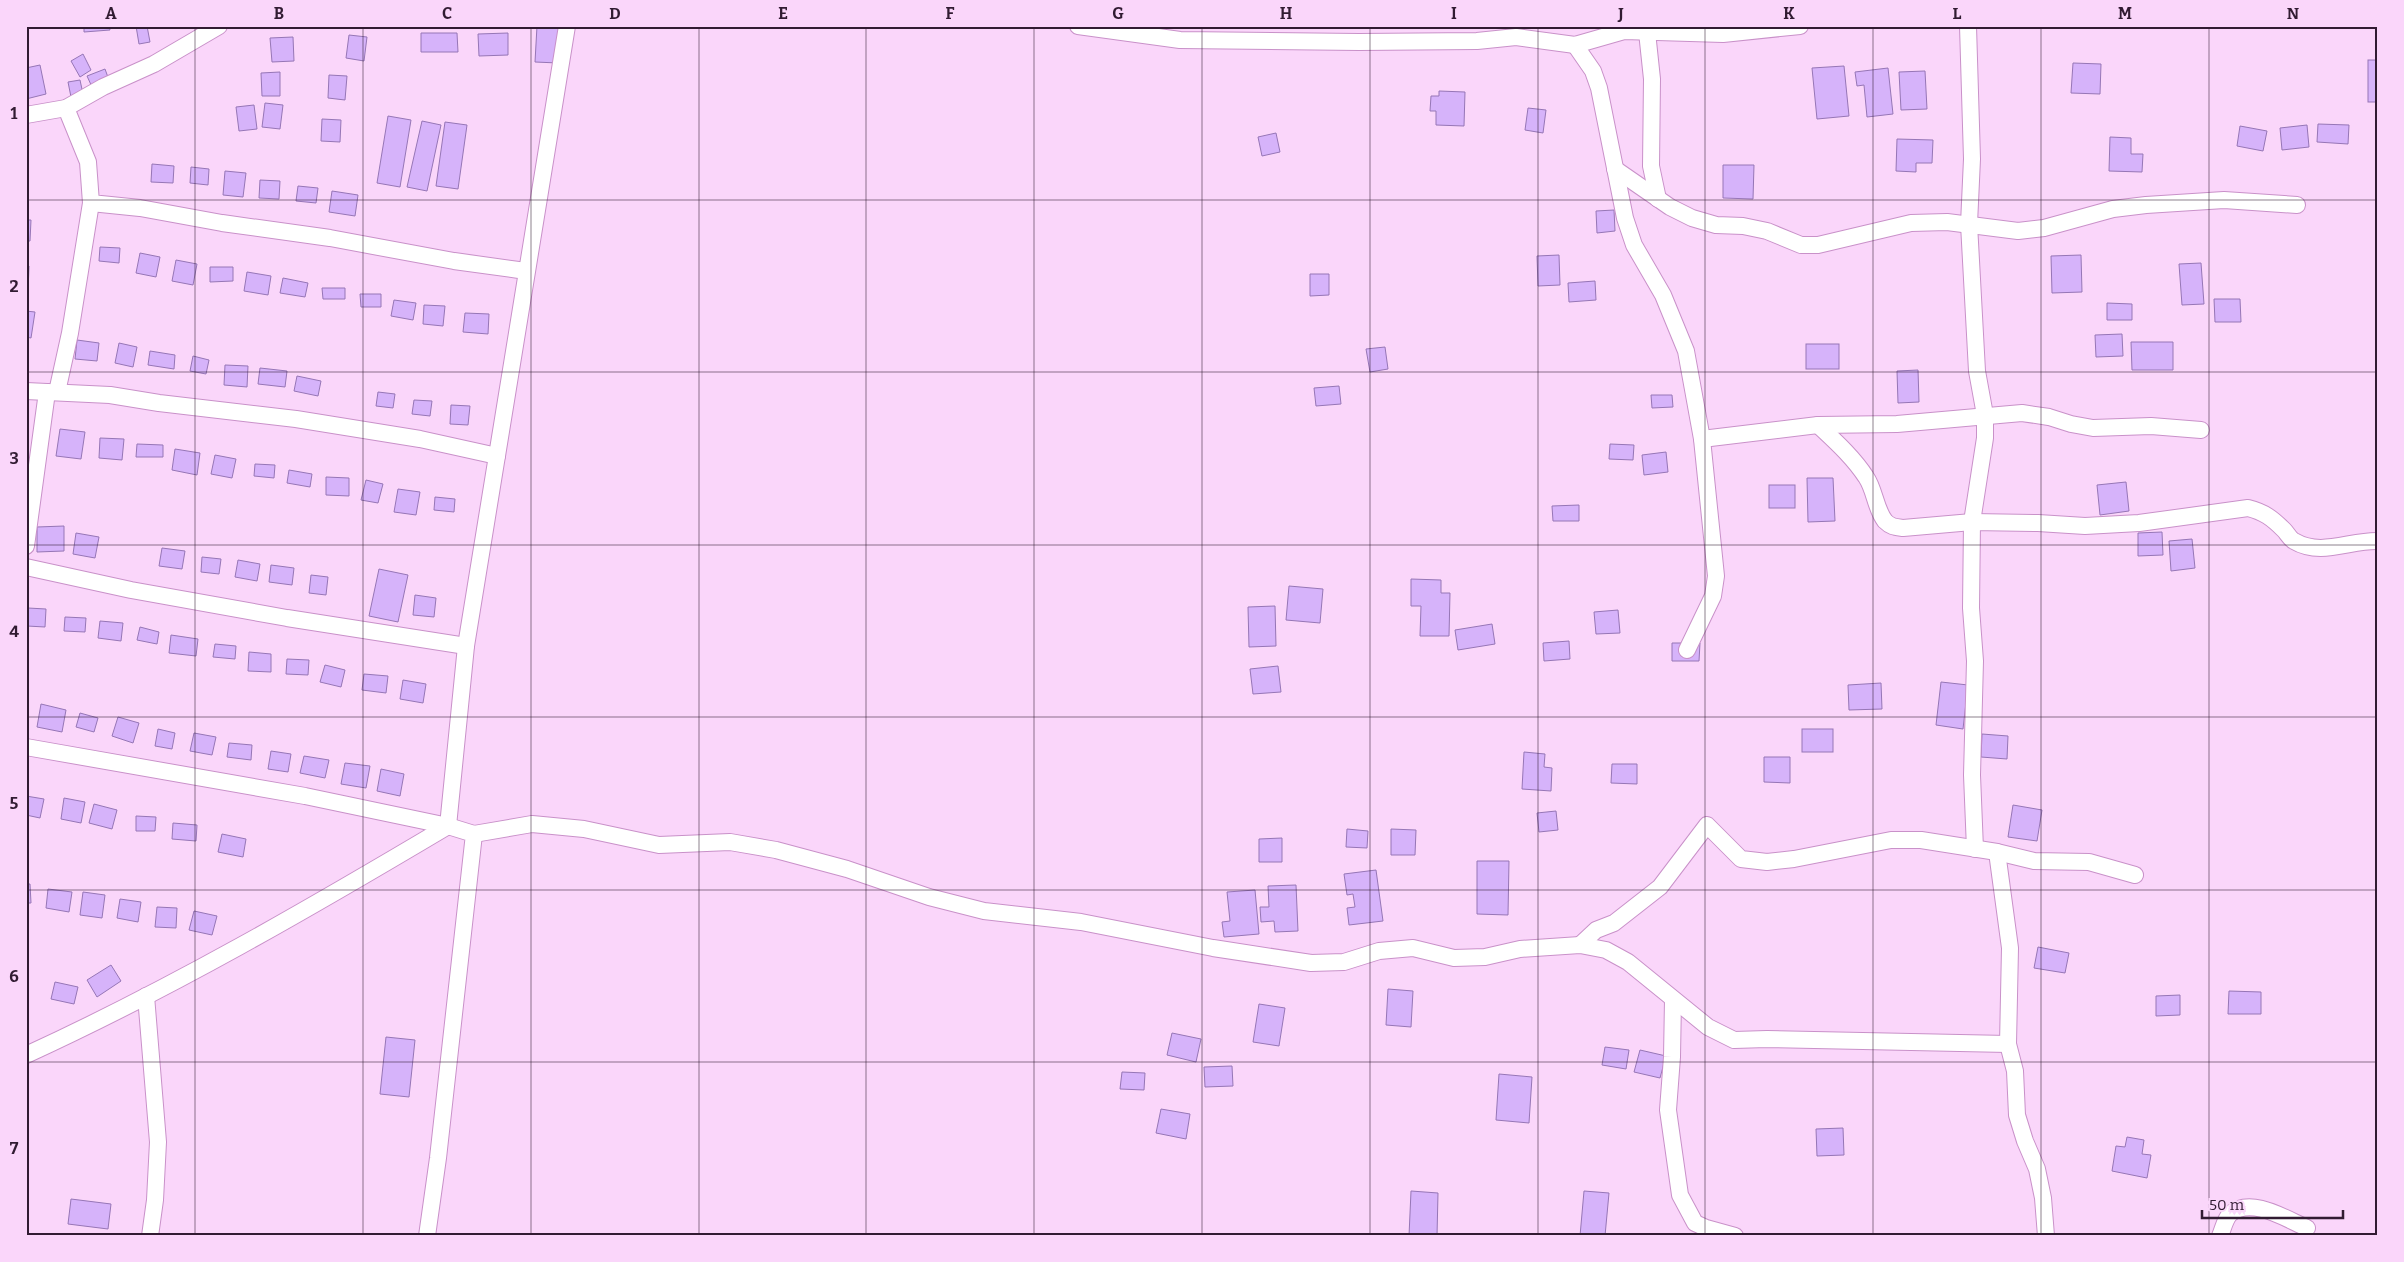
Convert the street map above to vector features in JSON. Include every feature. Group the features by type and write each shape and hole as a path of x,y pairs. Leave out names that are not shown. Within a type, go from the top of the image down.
{"street":[{"path":"26,115 66,108 103,87 154,64 219,26"},
{"path":"448,826 466,646 516,349 526,271 568,26"},
{"path":"1078,26 1180,40 1244,34 1379,42 1477,41 1516,37 1575,45 1624,31 1723,34 1800,26"},
{"path":"1968,26 1972,158 1968,224 1977,371 1985,415 1985,438 1972,522 1971,608 1975,661 1972,775 1975,849"},
{"path":"1648,32 1652,79 1651,166 1658,199"},
{"path":"1575,45 1593,71 1596,80 1625,218 1634,245 1663,295 1686,351 1702,439 1716,576 1713,596 1687,650"},
{"path":"26,546 52,392 70,333 92,203 88,162 66,108"},
{"path":"1615,168 1658,199 1692,218 1716,225 1743,226 1768,231 1801,245 1818,245 1911,223 1968,224 2018,231 2044,228 2113,209 2192,201 2224,200 2297,205"},
{"path":"92,203 140,208 222,223 330,238 454,261 526,271"},
{"path":"26,391 110,396 159,404 296,419 420,439 497,456"},
{"path":"1702,439 1818,425 1897,424 2022,412 2049,416 2071,424 2093,428 2151,426 2201,430"},
{"path":"1818,425 1853,460 1868,479 1881,513 1892,527 1902,528 1972,522 2085,526 2140,523 2248,508 2265,513 2294,541 2313,547 2332,549 2368,541 2378,541"},
{"path":"26,567 131,590 258,613 466,646"},
{"path":"26,747 305,796 448,826 474,834 532,824 584,830 659,845 730,842 776,850 847,869 928,897 984,911 1081,922 1213,948 1311,963 1344,962 1379,951 1414,948 1454,958 1477,957 1520,949 1580,945 1606,950 1628,962 1708,1027 1734,1040 2008,1044"},
{"path":"1580,945 1596,930 1614,923 1660,887 1708,825 1741,858 1767,862 1794,859 1891,840 1921,840 1997,852 2034,862 2089,862 2135,875"},
{"path":"26,1055 100,1021 294,917 448,826"},
{"path":"427,1236 438,1158 474,834"},
{"path":"1997,852 2010,948 2008,1044 2015,1071 2017,1115 2025,1141 2037,1169 2043,1198 2046,1236"},
{"path":"146,996 158,1142 155,1200 150,1236"},
{"path":"1673,1000 1672,1057 1668,1110 1680,1195 1695,1223 1735,1236"},
{"path":"2220,1236 2228,1216 2239,1209 2252,1207 2271,1212 2307,1228"}],"building":[{"path":"84,26 109,26 110,30 84,32"},
{"path":"136,26 147,26 150,42 139,44"},
{"path":"537,26 560,27 558,63 535,62"},
{"path":"421,33 457,33 458,52 421,52"},
{"path":"508,33 508,55 479,56 478,34"},
{"path":"349,35 367,37 364,61 346,58"},
{"path":"293,37 294,61 272,62 270,38"},
{"path":"83,54 91,70 80,77 71,61"},
{"path":"2368,60 2378,60 2378,102 2368,102"},
{"path":"2073,63 2101,64 2100,94 2071,93"},
{"path":"40,65 46,94 26,99 26,68"},
{"path":"1844,66 1849,116 1817,119 1812,68"},
{"path":"1888,68 1893,114 1867,117 1864,85 1857,86 1855,72"},
{"path":"105,69 109,80 92,87 87,76"},
{"path":"1925,71 1927,109 1901,110 1899,72"},
{"path":"280,72 280,96 262,96 261,73"},
{"path":"329,75 347,76 345,100 328,98"},
{"path":"80,80 83,94 71,97 68,82"},
{"path":"1439,91 1465,92 1464,126 1436,125 1436,111 1430,111 1431,96 1439,96"},
{"path":"265,103 283,105 280,129 262,127"},
{"path":"254,105 257,129 239,131 236,107"},
{"path":"1528,108 1546,110 1543,133 1525,130"},
{"path":"388,116 411,120 400,187 377,183"},
{"path":"322,119 341,120 340,142 321,141"},
{"path":"422,121 441,125 427,191 407,187"},
{"path":"445,122 467,125 458,189 436,186"},
{"path":"2318,124 2349,125 2348,144 2317,142"},
{"path":"2307,125 2309,147 2282,150 2280,128"},
{"path":"2240,126 2267,131 2263,151 2237,146"},
{"path":"1276,133 1280,152 1262,156 1258,137"},
{"path":"2110,137 2131,138 2131,154 2143,154 2142,172 2109,171"},
{"path":"1897,139 1933,140 1932,163 1916,163 1916,172 1896,171"},
{"path":"152,164 174,166 173,183 151,182"},
{"path":"1723,165 1754,165 1753,199 1723,198"},
{"path":"191,167 209,169 208,185 190,183"},
{"path":"225,171 246,173 243,197 223,195"},
{"path":"260,180 280,181 279,199 259,198"},
{"path":"298,186 318,188 316,203 296,201"},
{"path":"332,191 358,195 355,216 329,212"},
{"path":"1614,210 1615,231 1597,233 1596,211"},
{"path":"26,220 31,220 30,241 26,241"},
{"path":"100,247 120,248 119,263 99,261"},
{"path":"140,253 160,257 156,277 136,273"},
{"path":"1559,255 1560,285 1538,286 1537,256"},
{"path":"2081,255 2082,292 2052,293 2051,256"},
{"path":"176,260 197,264 193,285 172,281"},
{"path":"2201,263 2204,304 2182,305 2179,264"},
{"path":"26,266 29,266 28,292 26,292"},
{"path":"210,267 233,267 233,281 210,282"},
{"path":"247,272 271,276 268,295 244,291"},
{"path":"1310,274 1329,274 1329,295 1310,296"},
{"path":"283,278 308,283 305,297 280,293"},
{"path":"1595,281 1596,300 1569,302 1568,283"},
{"path":"322,288 345,288 345,299 323,299"},
{"path":"360,294 381,294 381,307 361,307"},
{"path":"2214,299 2240,299 2241,322 2215,322"},
{"path":"394,300 416,303 413,320 391,316"},
{"path":"2107,303 2132,304 2132,320 2107,320"},
{"path":"424,305 445,306 443,326 423,324"},
{"path":"26,311 35,312 31,338 26,337"},
{"path":"465,313 489,314 488,334 463,332"},
{"path":"2122,334 2123,356 2096,357 2095,335"},
{"path":"77,340 99,343 97,361 75,359"},
{"path":"2131,342 2173,342 2173,370 2132,370"},
{"path":"119,343 137,347 133,367 115,363"},
{"path":"1806,344 1839,344 1839,369 1806,369"},
{"path":"1385,347 1388,369 1370,372 1366,349"},
{"path":"150,351 175,355 174,369 148,365"},
{"path":"193,356 209,360 206,374 190,371"},
{"path":"225,365 248,366 247,387 224,385"},
{"path":"260,368 287,371 285,387 258,384"},
{"path":"1918,370 1919,402 1898,403 1897,371"},
{"path":"297,376 321,381 318,396 294,391"},
{"path":"1339,386 1341,404 1316,406 1314,388"},
{"path":"378,392 395,394 393,408 376,406"},
{"path":"1651,395 1672,395 1673,407 1652,408"},
{"path":"414,400 432,401 430,416 412,414"},
{"path":"451,405 470,406 468,425 450,424"},
{"path":"60,429 85,432 81,459 56,456"},
{"path":"100,438 124,439 122,460 99,458"},
{"path":"137,444 163,445 163,457 136,457"},
{"path":"1610,444 1634,445 1633,460 1609,459"},
{"path":"175,449 200,453 197,475 172,470"},
{"path":"1666,452 1668,472 1644,475 1642,455"},
{"path":"215,455 236,459 232,478 211,474"},
{"path":"255,464 275,465 274,478 254,476"},
{"path":"289,470 312,474 310,487 287,483"},
{"path":"326,477 349,478 349,496 326,495"},
{"path":"1807,478 1833,478 1835,521 1808,522"},
{"path":"366,480 383,484 378,503 361,500"},
{"path":"2126,482 2129,511 2100,515 2097,485"},
{"path":"1769,485 1795,485 1795,508 1769,508"},
{"path":"398,489 420,492 416,515 394,512"},
{"path":"435,497 455,499 454,512 434,510"},
{"path":"1579,505 1579,521 1553,521 1552,506"},
{"path":"64,526 64,551 37,552 37,527"},
{"path":"2162,532 2163,555 2138,556 2138,533"},
{"path":"76,533 99,537 95,558 73,554"},
{"path":"2192,539 2195,568 2171,571 2169,541"},
{"path":"162,548 185,551 182,569 159,566"},
{"path":"202,557 221,559 219,574 201,572"},
{"path":"238,560 260,564 257,581 235,577"},
{"path":"271,565 294,568 292,585 269,582"},
{"path":"379,569 408,575 398,622 369,616"},
{"path":"311,575 328,577 326,595 309,593"},
{"path":"1411,579 1441,580 1441,593 1450,593 1449,636 1420,636 1421,606 1411,606"},
{"path":"1289,586 1323,589 1320,623 1286,620"},
{"path":"415,595 436,598 434,617 413,615"},
{"path":"1275,606 1276,646 1249,647 1248,607"},
{"path":"28,608 46,609 45,627 27,626"},
{"path":"1618,610 1620,633 1596,634 1594,612"},
{"path":"65,617 86,618 85,632 64,631"},
{"path":"100,621 123,623 121,641 98,638"},
{"path":"1492,624 1495,644 1458,650 1455,630"},
{"path":"140,627 159,632 157,644 137,640"},
{"path":"171,635 198,639 196,656 169,653"},
{"path":"1569,641 1570,659 1544,661 1543,643"},
{"path":"1672,643 1700,643 1699,661 1672,661"},
{"path":"215,644 236,646 235,659 213,657"},
{"path":"249,652 271,654 271,672 248,671"},
{"path":"287,659 309,660 308,675 286,674"},
{"path":"325,665 345,670 341,687 320,682"},
{"path":"1278,666 1281,692 1253,694 1250,669"},
{"path":"364,674 388,676 386,693 362,690"},
{"path":"403,680 426,684 423,703 400,699"},
{"path":"1941,682 1968,685 1963,729 1936,725"},
{"path":"1881,683 1882,709 1849,710 1848,685"},
{"path":"41,704 66,710 62,732 37,727"},
{"path":"80,713 98,718 94,732 76,727"},
{"path":"118,717 139,723 133,743 112,736"},
{"path":"158,729 175,733 172,749 155,746"},
{"path":"1802,729 1833,729 1833,752 1802,752"},
{"path":"194,733 216,737 212,755 190,751"},
{"path":"1982,734 2008,736 2007,759 1981,757"},
{"path":"229,743 252,745 251,760 227,757"},
{"path":"271,751 291,754 288,772 268,769"},
{"path":"1524,752 1545,754 1544,767 1552,768 1551,791 1522,789"},
{"path":"304,756 329,760 325,778 300,773"},
{"path":"1764,757 1790,757 1790,783 1764,782"},
{"path":"345,763 370,766 366,788 341,784"},
{"path":"1612,764 1637,764 1637,784 1611,783"},
{"path":"381,769 404,774 400,796 377,791"},
{"path":"26,796 44,799 40,818 26,815"},
{"path":"64,798 85,802 81,823 61,819"},
{"path":"94,804 117,810 112,829 89,823"},
{"path":"2013,805 2042,810 2037,841 2008,837"},
{"path":"1556,811 1558,830 1539,832 1537,813"},
{"path":"136,816 156,817 155,831 136,831"},
{"path":"173,823 197,825 196,841 172,839"},
{"path":"1347,829 1368,831 1367,848 1346,847"},
{"path":"1391,829 1416,830 1415,855 1391,855"},
{"path":"222,834 246,839 243,857 218,852"},
{"path":"1282,838 1282,862 1259,862 1259,839"},
{"path":"1477,861 1509,861 1508,915 1477,914"},
{"path":"1376,870 1383,921 1349,925 1347,908 1355,907 1353,894 1347,895 1344,874"},
{"path":"26,884 30,884 31,903 26,903"},
{"path":"1296,885 1298,931 1275,932 1274,921 1261,922 1260,907 1269,907 1268,886"},
{"path":"48,889 72,892 69,912 46,908"},
{"path":"1255,890 1259,934 1224,937 1222,922 1230,921 1227,892"},
{"path":"83,892 105,895 102,918 80,915"},
{"path":"120,899 141,902 138,922 117,918"},
{"path":"157,907 177,908 176,928 155,927"},
{"path":"194,911 217,916 212,935 189,930"},
{"path":"2038,947 2069,953 2065,973 2034,968"},
{"path":"111,965 121,981 97,997 87,980"},
{"path":"55,982 78,987 74,1004 51,999"},
{"path":"1388,989 1413,991 1411,1027 1386,1025"},
{"path":"2229,991 2261,992 2261,1014 2228,1014"},
{"path":"2180,995 2180,1015 2156,1016 2156,996"},
{"path":"1259,1004 1285,1008 1279,1046 1253,1042"},
{"path":"1172,1033 1201,1039 1196,1062 1167,1055"},
{"path":"386,1037 415,1040 409,1097 380,1094"},
{"path":"1605,1047 1629,1050 1626,1069 1602,1065"},
{"path":"1640,1050 1666,1056 1660,1078 1634,1072"},
{"path":"1232,1066 1233,1086 1205,1087 1204,1067"},
{"path":"1122,1072 1145,1073 1144,1090 1120,1089"},
{"path":"1499,1074 1532,1077 1529,1123 1496,1120"},
{"path":"1161,1109 1190,1114 1186,1139 1156,1133"},
{"path":"1843,1128 1844,1155 1817,1156 1816,1129"},
{"path":"2127,1137 2144,1140 2142,1154 2151,1155 2147,1178 2112,1171 2116,1146 2125,1147"},
{"path":"1411,1191 1438,1193 1437,1236 1409,1236"},
{"path":"1584,1191 1609,1193 1605,1236 1580,1236"},
{"path":"71,1199 111,1204 108,1229 68,1224"}]}
